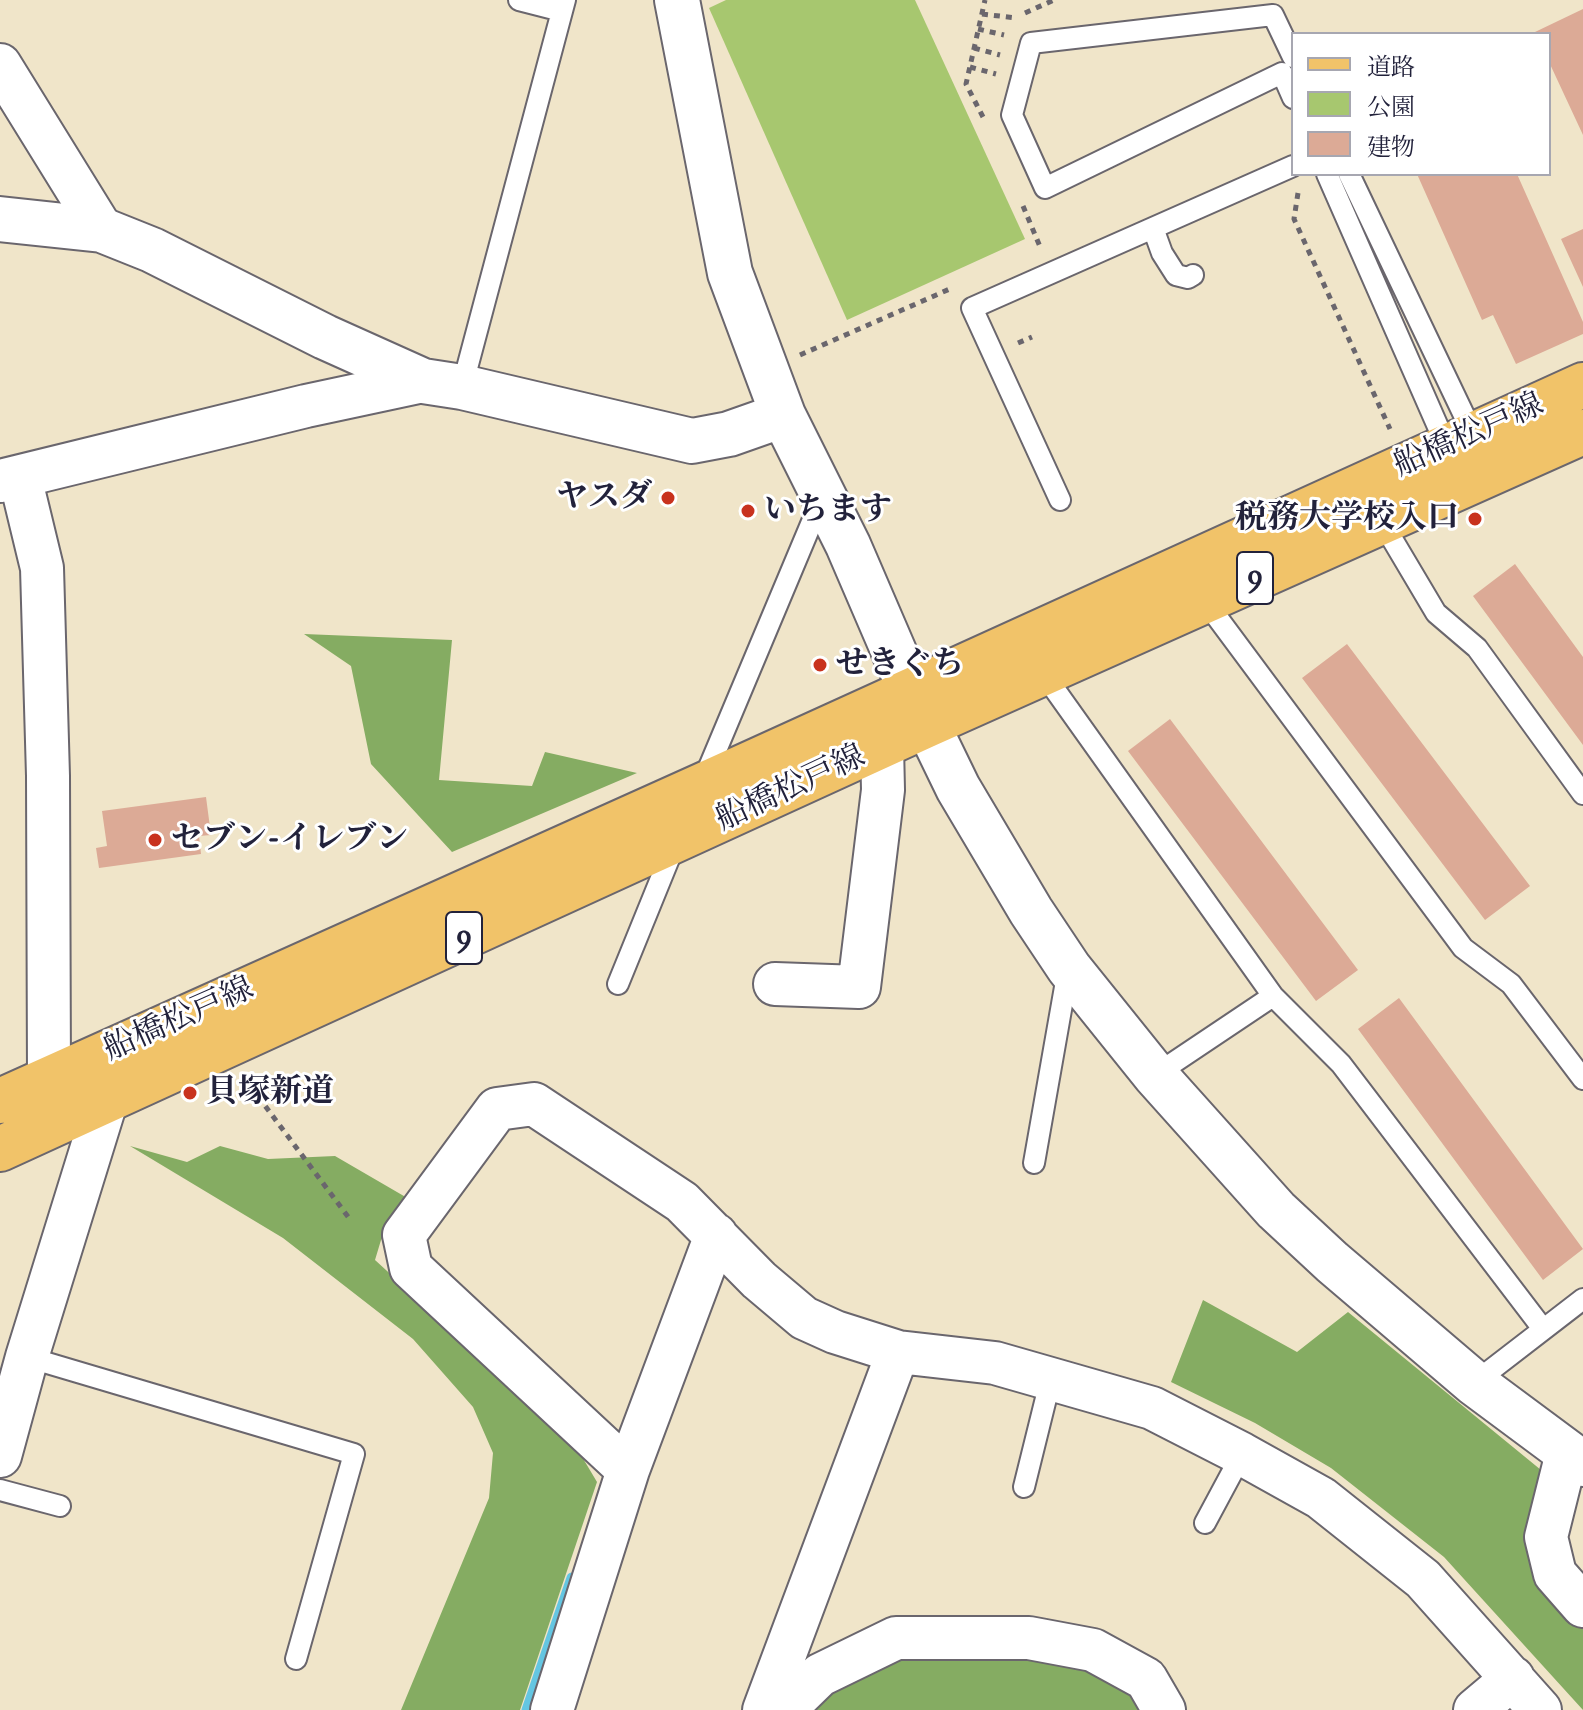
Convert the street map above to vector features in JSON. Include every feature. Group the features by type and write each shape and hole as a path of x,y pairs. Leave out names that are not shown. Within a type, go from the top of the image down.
{"main road":[{"name":"船橋松戸線","path":"0,1149 882,746 919,707 1460,440 1583,385"},
{"name":"船橋松戸線","path":"0,1101 701,786 919,707 1043,673 1583,432"}],"street":[{"path":"677,0 730,273 783,415 848,545 919,707 988,840 1069,968 1155,1075 1276,1210 1474,1383 1575,1458 1546,1537 1555,1574 1583,1606"},
{"path":"0,65 102,230"},
{"path":"0,219 102,230 152,250 325,337 443,384 692,441 729,434 783,415"},
{"path":"49,1079 48,776 42,568 10,479 306,406 443,384"},
{"path":"775,984 859,987 883,790 882,746"},
{"path":"0,1456 27,1357 106,1102"},
{"path":"628,1470 411,1268 404,1235 497,1109 534,1104 682,1202 759,1280 804,1318 835,1332 898,1352 995,1363 1152,1408 1321,1498 1423,1579 1540,1710"},
{"path":"552,1710 628,1470 716,1235"},
{"path":"764,1710 898,1352"},
{"path":"784,1710 820,1675 896,1638 1029,1638 1093,1650 1146,1679 1164,1710"},
{"path":"1475,1710 1513,1678"}],"lane":[{"path":"443,384 564,6 519,0"},
{"path":"1291,53 1273,15 1031,43 1012,115 1045,188 1282,73 1291,93"},
{"path":"1060,500 972,308 1153,228 1291,175"},
{"path":"1328,176 1460,440"},
{"path":"1350,176 1460,440"},
{"path":"1153,228 1162,253 1176,275 1188,278 1193,275"},
{"path":"701,786 823,496"},
{"path":"1382,522 1436,613 1477,648 1583,794"},
{"path":"1205,601 1463,948 1511,984 1583,1079"},
{"path":"1043,673 1273,996 1341,1064 1543,1329"},
{"path":"618,984 676,842"},
{"path":"1034,1163 1069,968"},
{"path":"1155,1075 1273,996"},
{"path":"1474,1383 1583,1299"},
{"path":"27,1357 354,1454 296,1659"},
{"path":"1024,1487 1051,1378"},
{"path":"1205,1523 1242,1454"},
{"path":"0,1490 60,1506"}],"path":[{"path":"982,14 1013,19 1054,0"},
{"path":"978,29 1014,37"},
{"path":"974,48 1009,57"},
{"path":"970,67 1006,76"},
{"path":"1297,176 1294,219 1394,437"},
{"path":"1027,255 1041,249"},
{"path":"796,357 955,287"},
{"path":"251,1087 349,1218"}],"green space":[{"path":"726,0 915,0 1025,239 847,320 709,8"},
{"path":"304,634 452,640 439,780 532,786 545,752 637,773 452,852 371,764 351,666"},
{"path":"130,1146 187,1162 220,1146 268,1159 335,1156 409,1199 381,1240 375,1260 572,1440 597,1482 520,1710 401,1710 489,1498 493,1453 473,1407 413,1339 283,1238"},
{"path":"1203,1300 1297,1352 1348,1312 1541,1470 1583,1626 1583,1710 1444,1557 1331,1468 1255,1423 1171,1382"},
{"path":"910,1656 1023,1657 1084,1665 1129,1693 1138,1710 811,1710 831,1686"}],"building":[{"path":"1583,9 1583,135 1551,66 1551,32 1535,32"},
{"path":"1418,176 1518,176 1583,322 1583,334 1516,364 1493,315 1482,320"},
{"path":"1583,229 1583,287 1561,239"},
{"path":"1515,564 1583,657 1583,745 1473,596"},
{"path":"1347,644 1530,886 1485,920 1302,678"},
{"path":"1170,719 1358,970 1316,1001 1128,751"},
{"path":"206,797 211,835 199,836 201,854 99,868 96,848 107,846 102,811"},
{"path":"1399,998 1583,1249 1543,1280 1358,1029"}],"waterway":[{"path":"527,1710 572,1578"}],"place":[{"name":"ヤスダ","path":"668,498"},
{"name":"いちます","path":"748,511"},
{"name":"税務大学校入口","path":"1475,519"},
{"name":"せきぐち","path":"820,665"},
{"name":"セブン-イレブン","path":"155,840"},
{"name":"貝塚新道","path":"190,1093"}]}
